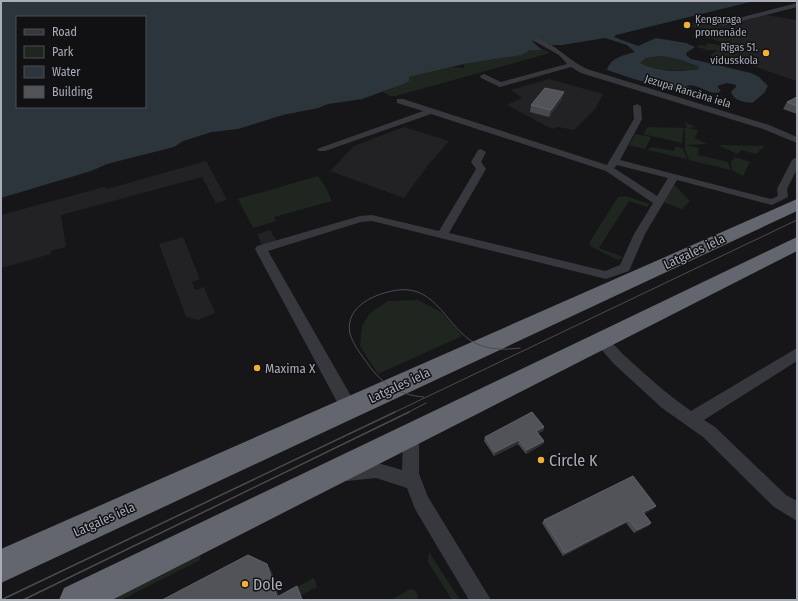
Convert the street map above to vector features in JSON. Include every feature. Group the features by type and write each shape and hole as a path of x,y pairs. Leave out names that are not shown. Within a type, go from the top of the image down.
{"highway":[{"name":"Latgales iela","path":"1,566 349,408 621,277 789,204"},
{"path":"76,600 797,243"}],"street":[{"path":"706,18 723,24 797,5"},
{"path":"785,8 797,11"},
{"name":"Jezupa Rancāna iela","path":"536,40 561,54 572,65 596,75 766,127 797,140"},
{"path":"484,76 500,85 572,65"},
{"path":"400,101 429,112 612,165 674,176 772,202 789,204"},
{"path":"612,165 638,119 637,106"},
{"path":"322,149 429,112"},
{"path":"442,236 482,168 476,162 481,152"},
{"path":"789,204 783,197 782,189 797,160"},
{"path":"612,165 659,202"},
{"path":"349,408 260,250 366,218 596,274 621,277 625,268 626,260 674,176"},
{"path":"600,340 619,360 667,403 709,432 780,501 797,512"},
{"path":"690,420 797,354"},
{"path":"410,434 410,474 421,504 481,600"},
{"path":"326,475 376,470 413,482"}],"shaded area":[{"name":"Rīgas 51. vidusskola","path":"766,15 797,20 797,81 735,60 734,46 697,34"},
{"path":"549,79 603,94 595,109 574,130 558,127 552,129 507,105 522,98 511,90"},
{"path":"404,127 449,141 428,165 404,198 330,171 354,146"},
{"path":"206,161 227,200 216,203 202,177 61,215 66,247 51,251 51,254 1,268 1,215 104,187 107,189"},
{"path":"270,230 277,241 262,245 257,234"},
{"path":"183,237 200,279 192,282 195,290 204,287 215,313 198,320 186,317 159,244"}],"green space":[{"path":"706,19 724,26 705,32 690,26 686,27 688,25 686,24 694,26 691,23"},
{"path":"716,34 728,41 734,40 756,47 741,46 746,48 742,49 745,51 741,53 744,55 736,57 746,59 732,60 717,58 710,55 718,50 708,50 696,47 700,45 706,46 707,43 733,47 706,36"},
{"path":"542,49 550,53 396,96 390,96 383,92 404,84 409,77 451,67 464,68 464,64 521,55 530,50"},
{"path":"660,56 677,59 698,66 700,69 662,69 640,63 646,58"},
{"path":"685,122 696,127 689,128 698,130 695,138 707,144 686,145 699,148 698,155 728,162 731,170 689,160 685,150 685,128 688,128 686,127"},
{"path":"648,127 684,128 682,143 643,134"},
{"path":"635,134 651,137 645,149 629,145"},
{"path":"718,145 765,146 756,154 741,150 738,154"},
{"path":"676,146 683,149 687,159 648,150 651,147 674,151"},
{"path":"735,157 750,162 743,176 732,170 731,162"},
{"path":"318,176 332,201 274,217 276,221 253,228 238,199"},
{"path":"674,185 690,201 682,209 663,202"},
{"path":"626,196 649,204 647,207 629,201 599,248 623,257 618,260 592,247 589,243 618,197"},
{"path":"418,300 441,312 462,336 378,374 360,346 362,326 370,313 388,301"},
{"path":"429,552 460,600 452,600 428,562"},
{"path":"201,553 200,560 121,600 107,600"},
{"path":"314,578 317,587 301,595 279,596"},
{"path":"410,589 414,590 418,594 417,600 391,600"}],"water":[{"path":"1,1 754,1 616,35 614,37 638,46 656,38 686,43 695,47 686,53 691,59 751,73 759,77 768,86 764,93 752,103 740,100 732,95 731,92 736,85 727,83 717,86 721,91 717,93 713,93 695,86 686,86 698,92 699,95 684,93 607,70 614,60 635,52 627,45 605,38 562,45 552,45 539,40 532,41 542,50 530,50 522,55 464,64 409,77 409,81 404,84 362,99 328,104 318,108 283,115 238,129 212,132 183,141 174,147 107,164 91,171 1,198","holes":["661,56 677,59 698,66 699,69 684,71 662,70 640,63 646,58"]}],"building":[{"path":"545,88 564,92 551,110 531,105"},
{"path":"797,97 797,106 787,102"},
{"name":"Circle K","path":"532,412 544,427 536,431 544,441 527,450 519,440 495,452 485,437"},
{"path":"633,476 656,506 643,512 651,523 637,530 629,520 565,553 544,520"},
{"name":"Dole","path":"248,555 267,564 277,597 297,586 302,600 162,600"}],"tram line":[{"path":"393,413 797,220"},
{"path":"424,397 414,396 397,390 383,381 371,368 354,344 350,334 349,324 352,316 357,309 372,298 380,294 398,290 411,290 423,294 441,309 465,336 475,343 497,349 520,348"},
{"path":"408,413 426,403"},
{"path":"1,600 395,412"},
{"path":"23,600 408,413"}],"place":[{"name":"Ķengaraga promenāde","path":"687,25"},
{"name":"Rīgas 51. vidusskola","path":"766,53"},
{"name":"Maxima X","path":"257,368"},
{"name":"Circle K","path":"541,460"},
{"name":"Dole","path":"245,584"}]}
